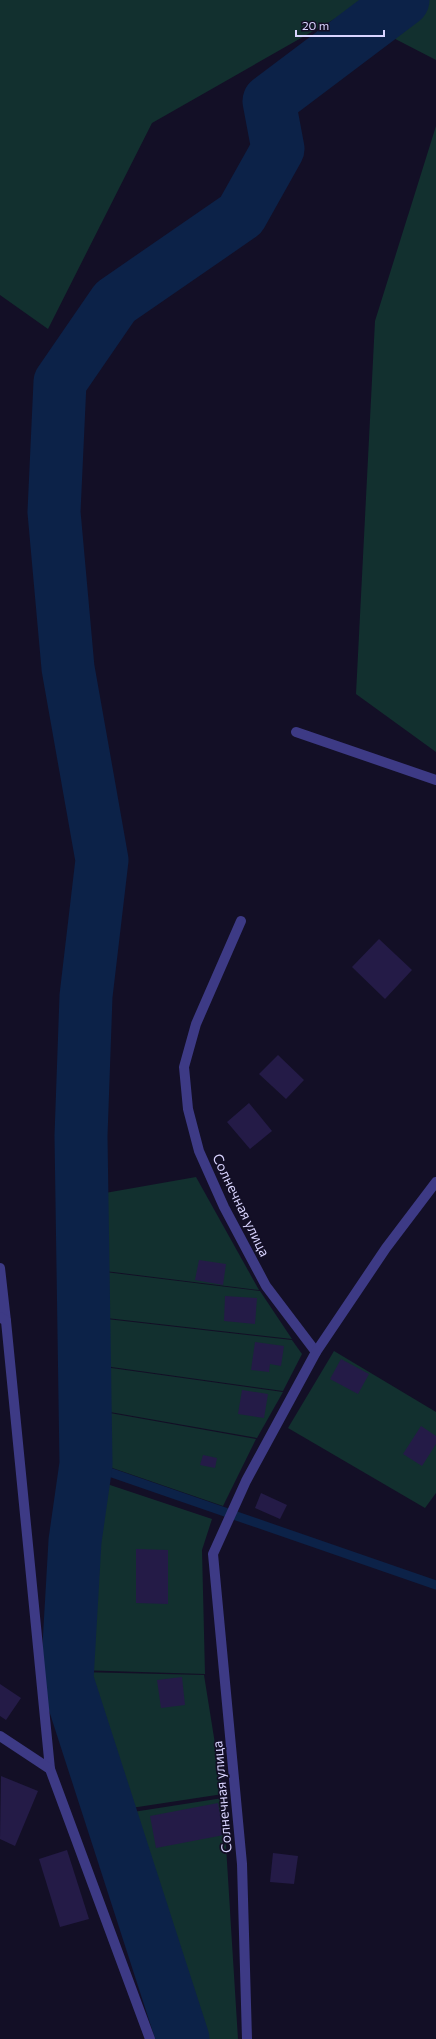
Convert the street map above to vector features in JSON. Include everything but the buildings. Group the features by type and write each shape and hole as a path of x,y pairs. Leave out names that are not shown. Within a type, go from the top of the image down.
{"street":[{"path":"296,732 436,780"},
{"name":"Солнечная улица","path":"241,921 194,1031 184,1067 188,1109 199,1151 224,1208 266,1286 316,1352 246,1480 213,1554 242,1864 248,2039"},
{"path":"316,1352 386,1248 436,1182"},
{"path":"0,1268 3,1319 50,1770 150,2039"},
{"path":"0,1736 50,1770"}],"green space":[{"path":"0,0 436,0 436,60 345,13 152,123 48,329 0,295"},
{"path":"436,126 436,752 356,694 375,321"},
{"path":"196,1177 259,1290 89,1269 88,1196"},
{"path":"89,1270 260,1291 292,1339 89,1316"},
{"path":"89,1317 292,1340 302,1354 283,1391 90,1364"},
{"path":"334,1351 436,1412 436,1493 425,1508 288,1428"},
{"path":"90,1365 283,1392 257,1438 93,1409"},
{"path":"93,1410 256,1439 223,1506 92,1461"},
{"path":"95,1480 212,1519 202,1550 205,1674 78,1670"},
{"path":"78,1672 204,1675 223,1794 118,1810"},
{"path":"223,1798 238,2039 191,2039 184,2025 120,1814"}],"waterway":[{"path":"183,2039 67,1680 75,1541 86,1464 81,1136 86,996 102,860 68,668 54,512 60,382 115,302 241,215 278,149 269,101 403,0"},
{"path":"86,1464 436,1585"}]}
